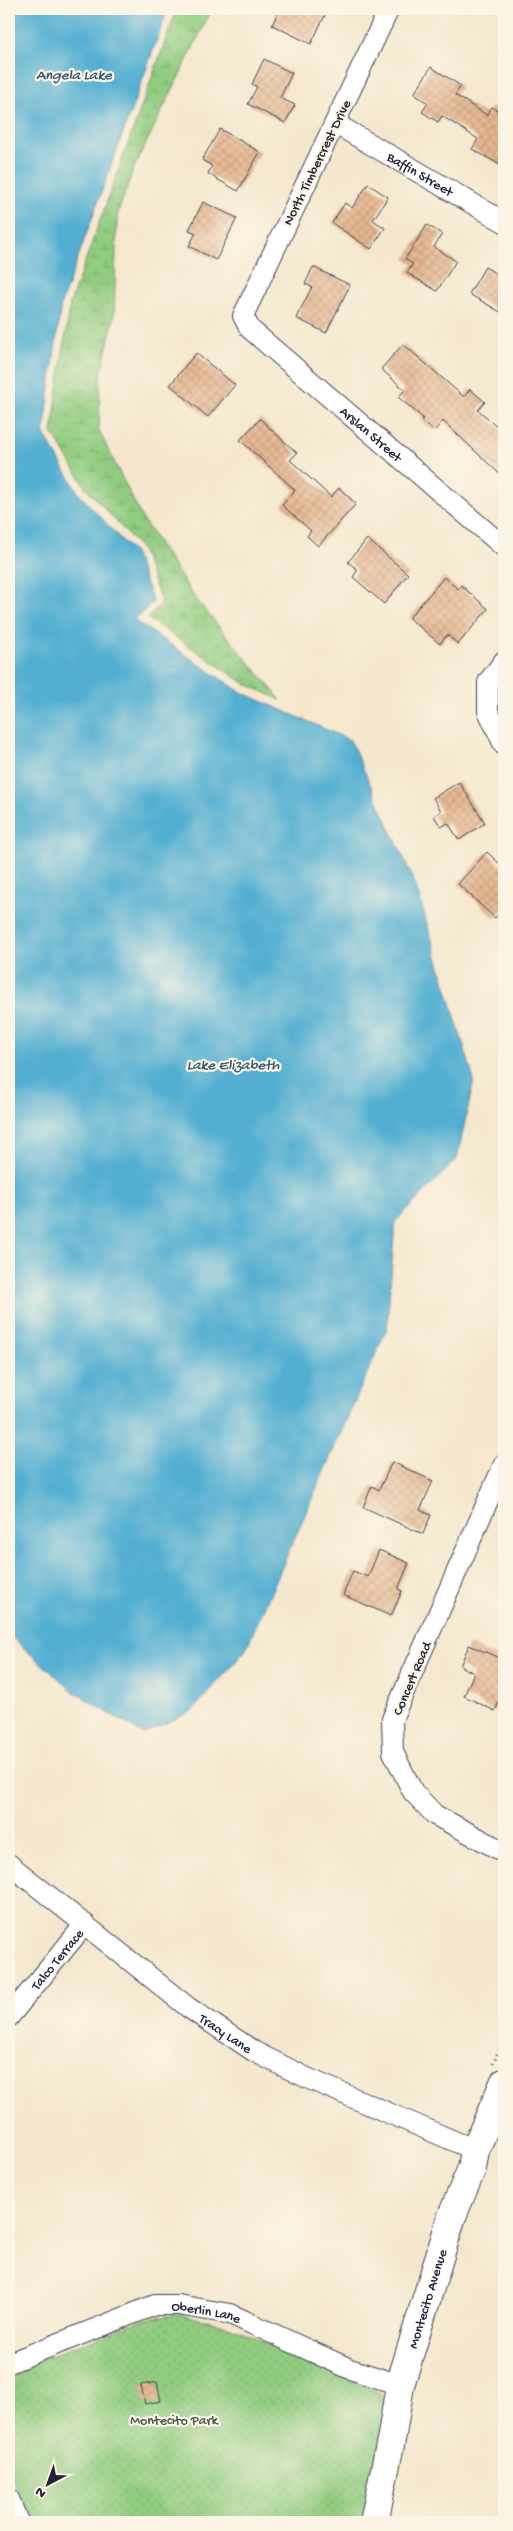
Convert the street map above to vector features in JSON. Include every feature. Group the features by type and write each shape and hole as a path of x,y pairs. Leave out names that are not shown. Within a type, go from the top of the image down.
{"street":[{"name":"North Timbercrest Drive","path":"242,316 299,195 336,124 389,9"},
{"name":"Baffin Street","path":"336,124 504,222"},
{"name":"Arslan Street","path":"242,316 250,329 504,547"},
{"path":"504,661 488,682 488,711 504,745"},
{"name":"Concert Road","path":"504,1464 392,1720 393,1752 413,1792 435,1815 504,1852"},
{"name":"Tracy Lane","path":"9,1864 189,2008 255,2052 316,2082 475,2150"},
{"name":"Talco Terrace","path":"9,2017 84,1924"},
{"name":"Montecito Avenue","path":"374,2522 400,2385 452,2216 472,2168 475,2150 504,2083"},
{"name":"Oberlin Lane","path":"9,2363 155,2305 178,2305 230,2314 350,2369 400,2385"},
{"path":"9,2499 18,2522"}],"green space":[{"path":"177,9 212,9 133,170 117,216 114,317 100,378 99,431 142,518 195,598 281,700 244,683 147,618 160,605 161,600 141,549 86,488 52,432 70,303"},
{"name":"Montecito Park","path":"178,2314 232,2327 380,2393 388,2412 366,2522 28,2522 9,2471 9,2372 141,2320"}],"water":[{"name":"Lake Elizabeth","path":"9,9 168,9 61,304 44,434 79,494 134,553 153,602 134,620 239,691 350,740 415,883 474,1080 457,1159 395,1222 387,1328 245,1651 192,1711 143,1734 74,1692 9,1635"}],"building":[{"path":"280,9 328,9 311,44 272,25"},
{"path":"264,59 292,73 280,98 295,105 285,123 248,104 257,87 252,84"},
{"path":"431,67 461,86 455,95 487,115 492,107 504,115 504,167 472,149 478,139 442,116 438,122 422,112 428,103 414,94"},
{"path":"220,129 260,152 238,191 208,174 212,166 202,160"},
{"path":"368,184 388,197 373,220 385,228 371,249 332,223 345,203 352,208"},
{"path":"203,202 237,218 216,260 189,246 196,233 189,230"},
{"path":"427,225 442,234 434,247 456,261 437,291 407,273 413,264 405,259"},
{"path":"313,267 350,285 326,333 296,318 312,287 305,284"},
{"path":"485,267 504,278 504,314 469,294"},
{"path":"403,344 464,397 470,389 485,402 478,410 504,432 504,478 443,421 434,431 421,421 423,418 398,397 405,390 381,369"},
{"path":"196,353 235,385 208,417 170,385"},
{"path":"260,419 297,453 290,460 331,497 339,488 356,504 318,546 307,536 311,531 282,505 295,490 240,440"},
{"path":"367,539 408,574 384,604 353,577 358,570 348,562"},
{"path":"444,577 458,589 461,585 488,609 458,644 447,635 440,644 409,618"},
{"path":"459,782 485,823 459,840 448,823 441,827 434,816 441,811 433,798"},
{"path":"487,852 504,868 504,908 495,918 458,884"},
{"path":"392,1462 433,1481 420,1510 431,1515 423,1534 363,1507 372,1486 379,1490"},
{"path":"379,1550 409,1563 398,1589 402,1591 391,1616 343,1595 353,1571 368,1577"},
{"path":"469,1645 504,1660 504,1691 495,1711 464,1696 474,1673 460,1666"},
{"path":"157,2382 161,2401 145,2404 141,2385"}],"water label":[{"name":"Angela Lake","path":"74,74"}]}
